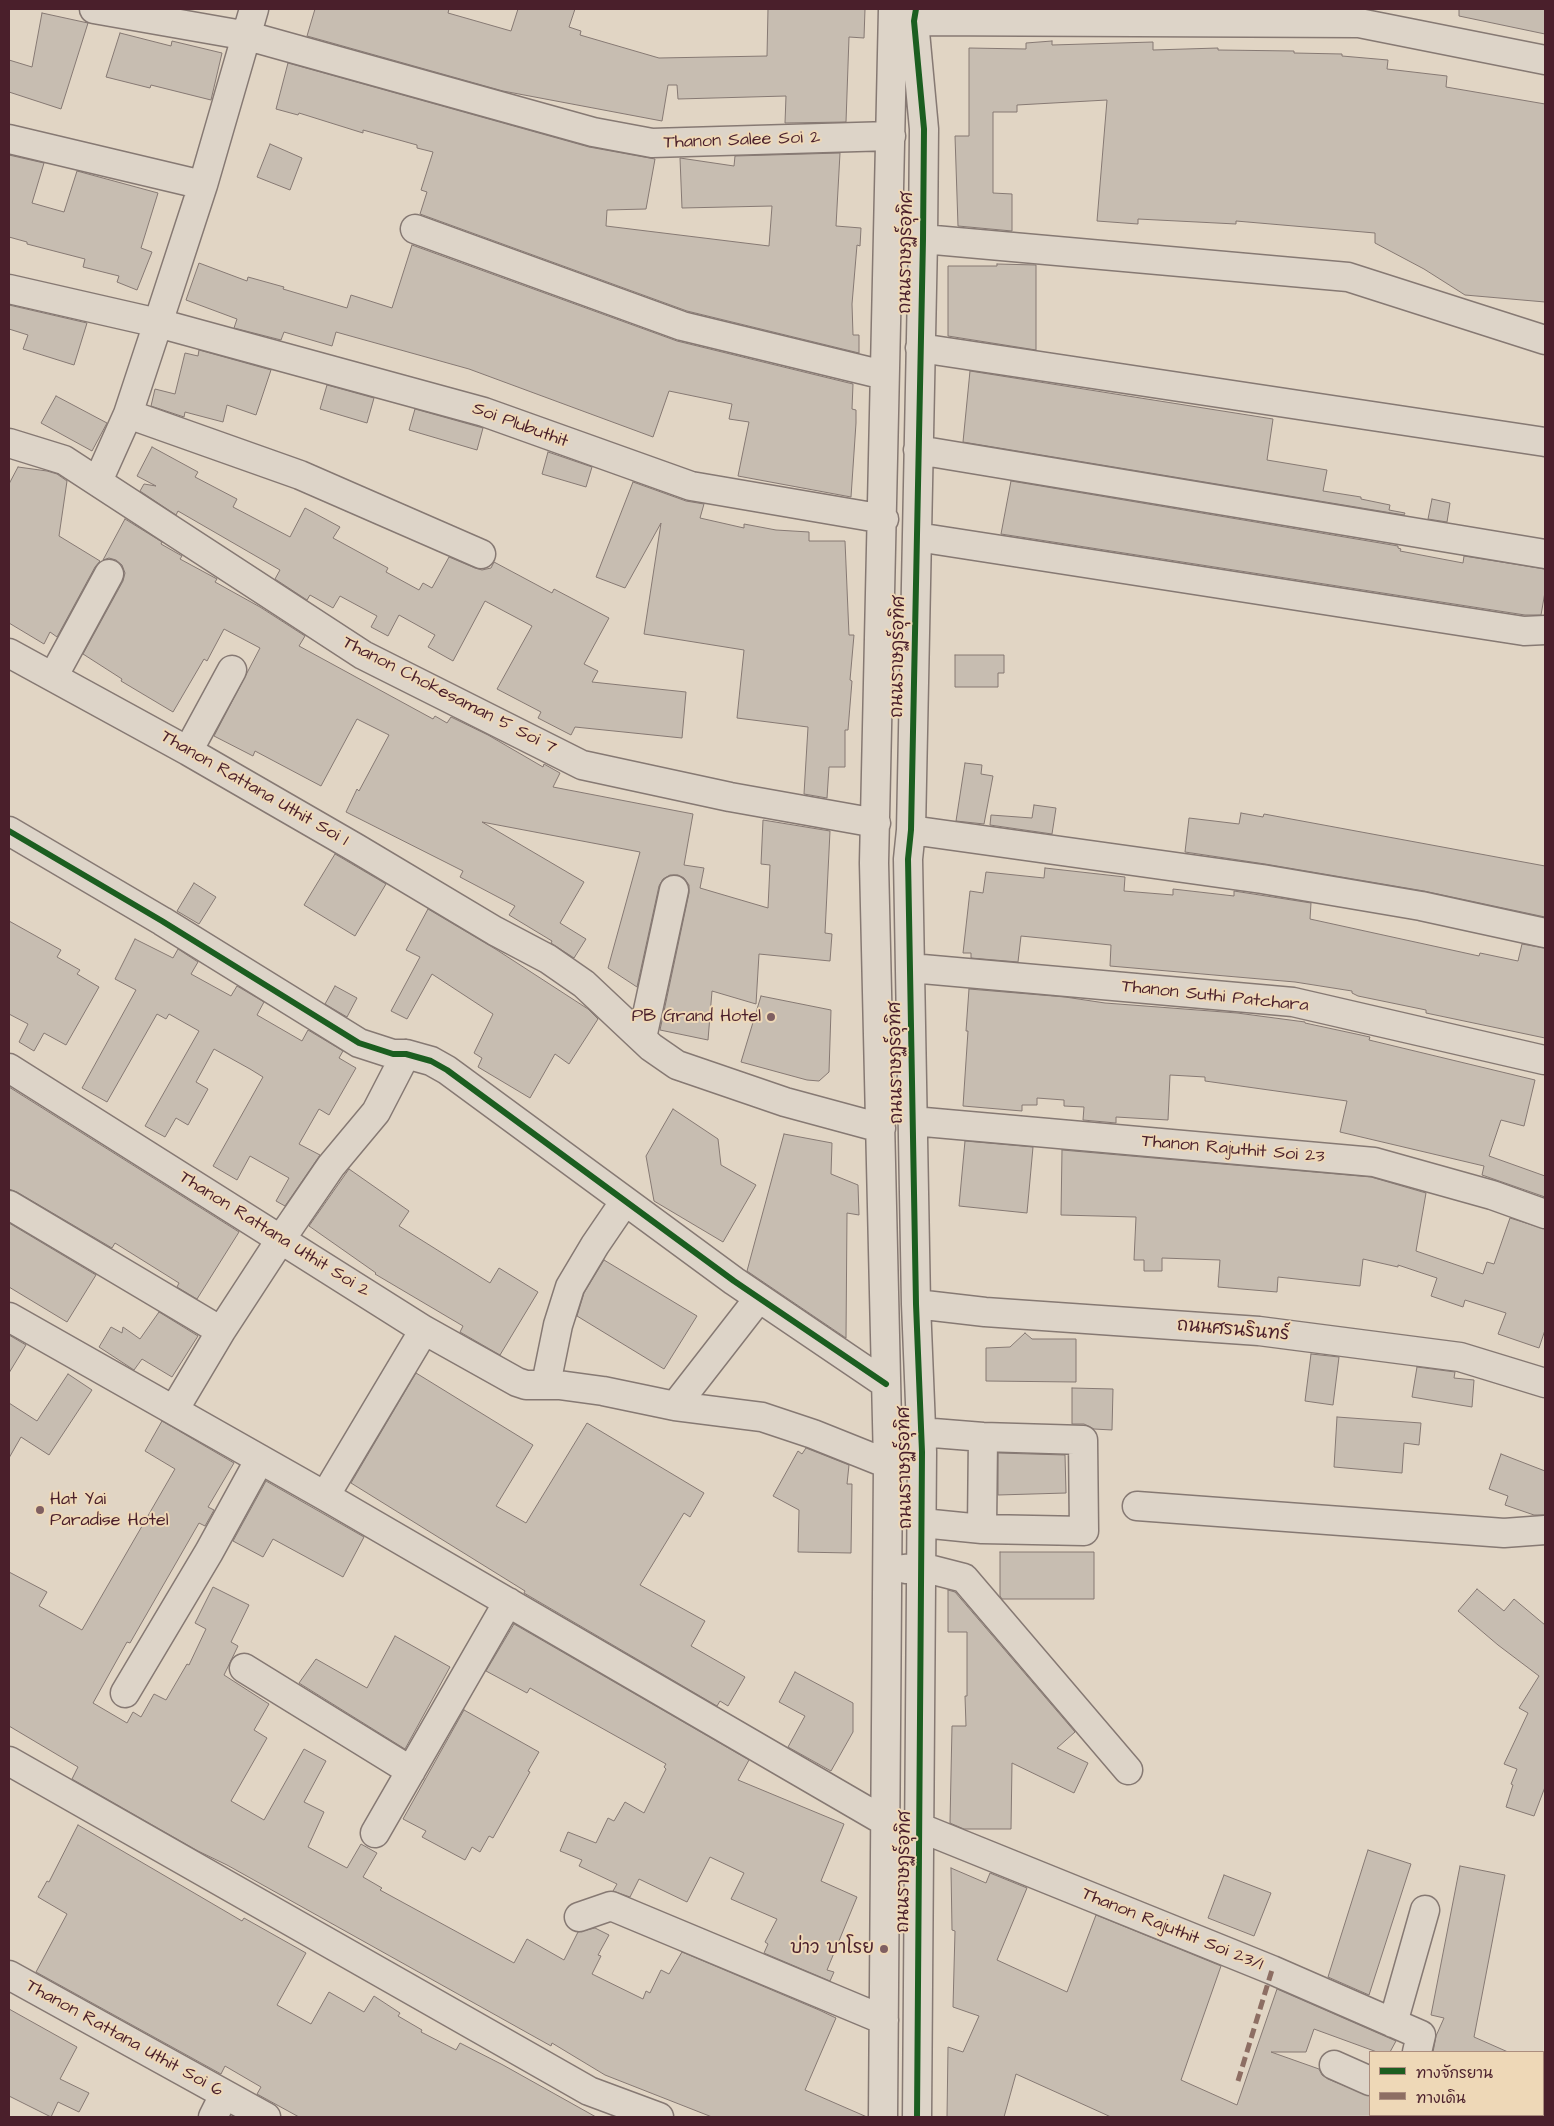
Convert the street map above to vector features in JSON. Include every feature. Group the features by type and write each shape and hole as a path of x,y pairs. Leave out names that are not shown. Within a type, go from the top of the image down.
{"street":[{"name":"Thanon Salee Soi 2","path":"94,9 248,36 594,132 652,143 891,136"},
{"path":"98,481 128,414 203,185 248,36 254,9"},
{"path":"908,13 1359,24 1545,60"},
{"name":"ถนนราษฏร์อุทิศ","path":"883,2117 888,1464 874,862 884,519 884,375 890,235 891,136 908,13"},
{"name":"ถนนราษฏร์อุทิศ","path":"908,13 924,129 911,830 908,858 922,1523 921,1828 917,2117"},
{"path":"9,139 203,185"},
{"path":"415,229 682,326 884,375"},
{"path":"923,238 1348,278 1545,340"},
{"name":"Soi Plubuthit","path":"9,289 158,322 484,412 691,486 884,519"},
{"path":"920,348 1545,442"},
{"path":"128,414 300,475 481,554"},
{"name":"Thanon Chokesaman 5 Soi 7","path":"9,443 64,460 363,655 582,765 730,797 876,823"},
{"path":"918,450 1545,554"},
{"path":"916,537 1524,631 1545,630"},
{"path":"53,677 109,574"},
{"name":"Thanon Rattana Uthit Soi 1","path":"9,654 188,751 495,931 548,958 584,984 642,1038 677,1065 785,1102 881,1128"},
{"path":"880,667 914,665"},
{"path":"188,751 232,670"},
{"path":"911,830 1262,879 1421,906 1545,933"},
{"path":"9,831 162,921 359,1043 393,1054 406,1054 431,1061 447,1070 759,1298 886,1384"},
{"path":"642,1038 674,890"},
{"name":"Thanon Suthi Patchara","path":"911,968 1293,1002 1544,1060"},
{"path":"174,1410 221,1331 281,1239 331,1166 376,1112 406,1054"},
{"name":"Thanon Rattana Uthit Soi 2","path":"9,1068 424,1330 517,1382 526,1385 546,1384 604,1391 675,1406 762,1417 812,1434 888,1464"},
{"name":"Thanon Rajuthit Soi 23","path":"913,1121 1374,1162 1492,1195 1545,1214"},
{"path":"546,1384 558,1324 570,1287 595,1244 625,1201"},
{"path":"9,1205 221,1331"},
{"path":"675,1406 759,1298"},
{"name":"ถนนศรนรินทร์","path":"916,1304 985,1312 1269,1332 1460,1357 1545,1383"},
{"path":"9,1317 326,1496 886,1822"},
{"path":"326,1496 424,1330"},
{"path":"921,1432 983,1437 1084,1440 1084,1531 982,1529 922,1523"},
{"path":"982,1529 983,1437"},
{"path":"125,1693 209,1552 260,1459"},
{"path":"1137,1506 1504,1532 1545,1530"},
{"path":"887,1570 922,1567 964,1578 1128,1770"},
{"path":"375,1833 508,1602"},
{"path":"244,1668 411,1771"},
{"path":"9,1761 589,2091 660,2117"},
{"name":"Thanon Rajuthit Soi 23/1","path":"921,1828 1272,1970 1394,2023 1419,2044"},
{"path":"579,1917 611,1906 884,2020"},
{"path":"1394,2023 1426,1910"},
{"name":"Thanon Rattana Uthit Soi 6","path":"9,1975 218,2106 266,2117"},
{"path":"1334,2065 1369,2081"}],"building":[{"path":"315,9 449,9 448,13 511,31 518,9 575,9 569,27 581,31 580,35 659,58 767,56 768,9 865,9 864,38 849,37 846,122 785,123 786,96 678,99 677,85 668,85 662,121 503,91 307,36"},
{"path":"1459,9 1545,9 1545,34 1459,16"},
{"path":"42,13 88,23 61,109 9,92 9,60 32,67"},
{"path":"120,33 171,46 172,41 222,53 211,100 151,85 150,88 106,77"},
{"path":"1052,41 1052,45 1153,42 1153,50 1218,48 1218,50 1342,54 1342,56 1388,60 1387,69 1447,76 1446,87 1545,104 1545,302 1465,295 1424,269 1375,243 1375,233 1236,221 1236,224 1138,219 1138,224 1097,221 1107,100 1017,105 1017,112 993,112 993,193 1012,194 1012,231 958,226 955,136 969,136 969,48 1026,49 1026,43"},
{"path":"288,63 589,147 655,159 646,209 607,210 606,226 769,246 772,206 682,208 680,158 734,166 735,156 840,153 836,226 861,228 860,246 857,245 852,304 853,335 859,335 859,353 687,311 420,214 427,192 421,190 433,152 417,148 417,145 363,130 363,133 299,113 298,115 276,109"},
{"path":"270,144 302,158 290,190 257,177"},
{"path":"9,155 44,163 32,203 64,212 77,171 158,193 141,248 152,252 137,290 117,282 119,276 83,267 85,259 27,244 27,242 9,237"},
{"path":"412,245 677,341 853,384 852,409 856,410 856,423 851,497 738,476 749,422 729,419 732,404 669,391 653,437 469,369 336,332 332,346 284,332 281,340 234,328 237,319 186,300 199,263 247,281 248,277 347,308 351,295 392,308"},
{"path":"997,264 1036,265 1036,350 948,336 948,266 997,266"},
{"path":"9,305 87,323 74,365 23,349 28,335 9,329"},
{"path":"199,350 271,370 256,415 227,405 223,422 185,412 184,417 151,406 155,389 175,394 185,353 198,356"},
{"path":"970,371 1273,419 1267,460 1327,470 1323,491 1361,497 1361,499 1390,505 1389,510 1405,513 1404,515 963,442"},
{"path":"327,385 374,398 367,423 320,409"},
{"path":"56,396 107,423 92,451 41,423"},
{"path":"415,409 483,428 477,450 409,430"},
{"path":"152,447 198,472 195,477 237,499 233,507 290,537 305,508 340,527 333,538 388,568 386,572 419,590 423,583 432,588 449,557 482,570 491,568 494,562 552,593 554,589 609,618 584,664 598,671 592,682 686,692 682,738 575,727 571,735 538,718 541,712 497,689 532,626 485,601 453,661 428,647 435,635 399,615 388,636 371,627 377,616 340,596 333,608 310,595 307,600 275,579 280,570 178,511 176,515 140,491 144,484 156,486 137,476"},
{"path":"548,452 592,467 586,487 542,474"},
{"path":"18,467 47,471 57,474 67,481 59,536 100,561 57,637 50,632 44,644 9,623 9,484"},
{"path":"1011,481 1398,546 1401,549 1400,551 1463,563 1464,556 1545,569 1545,592 1541,615 1525,615 1001,534"},
{"path":"633,482 686,501 704,504 700,518 744,528 744,524 776,530 809,532 809,541 845,541 849,635 854,635 850,680 852,681 848,730 845,730 845,767 829,767 827,798 804,794 808,727 737,718 744,650 644,634 661,523 625,588 596,577"},
{"path":"1432,499 1450,503 1447,522 1428,519"},
{"path":"125,519 182,556 180,559 217,579 215,582 260,607 305,636 299,646 433,719 435,716 447,723 451,717 488,735 543,767 544,764 560,773 553,787 693,814 684,865 704,868 700,888 768,908 770,865 761,864 763,820 830,831 825,933 832,934 830,961 759,954 756,1004 712,991 708,1040 660,1030 689,893 689,885 684,878 678,875 670,875 663,879 659,886 637,987 608,968 640,852 482,822 584,882 560,923 586,939 574,958 551,943 552,941 509,915 515,906 460,877 463,871 346,812 357,789 359,791 389,735 357,719 321,786 255,751 253,756 214,736 260,648 224,629 207,661 204,659 173,712 121,681 122,679 83,654 123,581 125,573 122,565 116,560 109,558 103,560"},
{"path":"955,655 1004,655 1004,673 998,673 998,687 955,687"},
{"path":"965,763 982,765 981,774 993,776 984,824 956,821"},
{"path":"1034,805 1056,808 1052,834 990,825 991,815 1032,818"},
{"path":"1241,813 1263,817 1264,814 1545,866 1545,917 1424,891 1185,852 1189,818 1239,824"},
{"path":"335,854 386,884 355,936 304,905"},
{"path":"1045,868 1125,877 1124,891 1173,895 1173,889 1234,896 1234,891 1311,903 1310,919 1479,956 1480,953 1518,961 1522,944 1545,948 1545,1038 1426,1013 1426,1010 1358,996 1352,993 1352,991 1295,982 1110,966 1111,945 1021,936 1018,962 971,958 971,953 963,953 970,891 983,893 986,872 1044,878"},
{"path":"194,883 216,897 199,924 177,911"},
{"path":"428,909 497,950 588,1009 598,1019 569,1064 555,1054 530,1098 478,1067 482,1058 474,1053 493,1014 432,974 407,1019 391,1011 420,957 406,950"},
{"path":"9,921 61,950 57,957 80,970 77,974 99,987 66,1045 44,1033 34,1051 19,1042 28,1024 9,1014"},
{"path":"135,939 173,958 178,949 198,962 191,974 231,996 237,986 264,1002 257,1015 302,1041 308,1030 343,1051 339,1058 356,1068 329,1115 319,1109 299,1144 320,1155 285,1206 276,1201 289,1178 250,1156 237,1180 213,1166 263,1077 250,1069 214,1049 196,1082 208,1089 188,1125 176,1118 165,1137 145,1126 199,1031 169,1014 166,1019 157,1014 107,1102 82,1088 136,990 115,979"},
{"path":"335,986 357,998 347,1017 325,1004"},
{"path":"969,989 1065,997 1105,1003 1237,1013 1305,1022 1370,1037 1369,1040 1535,1080 1524,1126 1501,1120 1489,1156 1545,1176 1545,1197 1482,1175 1484,1166 1340,1132 1347,1101 1205,1081 1205,1077 1170,1075 1168,1120 1116,1117 1116,1123 1083,1120 1084,1107 1064,1106 1064,1100 1037,1098 1037,1105 1022,1105 1022,1111 963,1106"},
{"path":"761,996 831,1010 829,1072 819,1081 807,1080 741,1062"},
{"path":"9,1087 239,1232 197,1299 177,1287 179,1283 115,1243 112,1248 9,1189"},
{"path":"673,1109 718,1139 721,1165 756,1185 723,1242 654,1201 646,1156"},
{"path":"784,1134 832,1143 831,1174 858,1185 859,1215 847,1213 846,1338 747,1271"},
{"path":"965,1141 1033,1147 1027,1213 959,1206"},
{"path":"1062,1150 1371,1177 1426,1193 1416,1251 1483,1274 1487,1262 1494,1264 1510,1218 1545,1229 1545,1330 1539,1348 1498,1334 1506,1313 1465,1300 1463,1307 1431,1296 1437,1278 1398,1265 1398,1267 1363,1259 1360,1286 1278,1277 1277,1292 1218,1287 1220,1260 1162,1258 1162,1271 1144,1271 1144,1260 1134,1260 1136,1217 1061,1215"},
{"path":"349,1169 409,1211 399,1226 490,1283 499,1268 538,1292 500,1355 460,1332 463,1326 375,1274 309,1226"},
{"path":"9,1223 96,1275 67,1322 9,1287"},
{"path":"604,1260 697,1316 664,1369 577,1316 584,1293"},
{"path":"159,1312 198,1336 172,1377 142,1359 134,1370 99,1347 111,1327 122,1333 123,1327 140,1339"},
{"path":"1025,1333 1032,1339 1076,1339 1076,1382 986,1381 986,1348 1010,1347"},
{"path":"9,1335 26,1345 9,1373"},
{"path":"1311,1354 1339,1357 1333,1405 1305,1401"},
{"path":"1417,1367 1455,1372 1454,1378 1474,1380 1472,1407 1412,1397"},
{"path":"416,1373 533,1445 496,1506 526,1523 587,1423 704,1493 690,1517 684,1513 640,1585 705,1621 691,1646 745,1677 728,1706 720,1701 717,1706 524,1593 525,1591 351,1483"},
{"path":"68,1374 92,1390 49,1455 21,1437 9,1458 9,1403 37,1421"},
{"path":"1072,1388 1113,1389 1112,1430 1094,1429 1084,1424 1072,1424"},
{"path":"1337,1417 1421,1423 1419,1445 1404,1443 1402,1473 1334,1467"},
{"path":"162,1421 234,1463 208,1507 214,1510 205,1526 199,1523 130,1643 127,1642 93,1703 127,1723 133,1712 141,1717 154,1694 166,1700 187,1664 189,1665 206,1629 195,1623 213,1587 249,1605 231,1642 238,1646 224,1675 269,1704 254,1730 267,1738 231,1801 264,1820 304,1749 326,1761 304,1802 324,1812 308,1847 347,1868 361,1844 377,1853 363,1877 382,1888 380,1890 514,1963 527,1939 564,1960 578,1932 595,1928 609,1935 598,1955 601,1956 592,1974 643,1999 646,1991 650,1993 661,1970 669,1974 682,1952 836,2018 805,2090 867,2117 712,2117 605,2075 552,2043 551,2046 227,1865 198,1851 72,1779 78,1767 9,1726 9,1572 47,1592 39,1606 82,1630 175,1469 145,1451"},
{"path":"806,1448 849,1465 847,1484 852,1484 851,1553 798,1552 799,1510 773,1496 798,1451 802,1454"},
{"path":"998,1453 1065,1455 1066,1493 998,1495"},
{"path":"1501,1454 1545,1471 1545,1515 1534,1515 1505,1505 1508,1496 1489,1489"},
{"path":"266,1481 364,1537 343,1577 273,1539 263,1557 233,1541"},
{"path":"1000,1552 1094,1552 1094,1599 1002,1599 1000,1596"},
{"path":"1477,1589 1504,1611 1514,1599 1545,1625 1545,1787 1534,1816 1506,1807 1513,1785 1511,1784 1517,1769 1504,1764 1528,1713 1519,1708 1539,1676 1458,1611"},
{"path":"948,1590 955,1592 1075,1732 1057,1748 1088,1763 1074,1793 1012,1763 1011,1829 964,1829 950,1823 952,1726 966,1726 967,1632 948,1632"},
{"path":"514,1624 749,1760 738,1780 844,1824 821,1881 857,1897 827,1970 834,1972 830,1981 764,1953 768,1944 765,1942 777,1919 731,1899 744,1873 710,1857 687,1902 639,1879 630,1897 613,1891 617,1884 579,1866 582,1860 560,1851 568,1832 596,1843 608,1818 614,1821 625,1802 644,1813 666,1769 664,1767 666,1764 530,1688 527,1693 486,1671"},
{"path":"395,1636 450,1667 405,1749 299,1683 316,1659 367,1688"},
{"path":"795,1672 853,1703 853,1732 831,1771 788,1747 805,1716 779,1702"},
{"path":"464,1710 539,1752 493,1838 489,1836 480,1852 472,1847 465,1860 422,1837 426,1831 403,1819"},
{"path":"78,1825 242,1921 244,1918 306,1953 277,2005 311,2024 329,1992 364,2012 374,1996 400,2013 398,2016 422,2030 421,2032 456,2050 460,2043 596,2117 299,2117 257,2094 261,2087 225,2066 221,2074 36,1972 67,1914 38,1897 47,1881 49,1882"},
{"path":"1368,1850 1411,1864 1369,1995 1328,1977"},
{"path":"1460,1866 1505,1875 1474,2037 1506,2051 1433,2051 1436,2036 1444,2018 1431,2015"},
{"path":"951,1868 986,1883 990,1873 1027,1888 997,1960 1067,1992 1096,1915 1221,1966 1181,2080 1237,2105 1277,1989 1396,2041 1391,2051 1374,2051 1314,2029 1306,2052 1271,2052 1319,2069 1322,2075 1328,2079 1369,2096 1370,2117 1111,2117 1016,2074 1004,2117 947,2117 948,2047 963,2052 979,2016 953,2007 955,1931 952,1930"},
{"path":"1224,1875 1271,1893 1254,1936 1208,1918"},
{"path":"9,2009 77,2047 60,2079 89,2093 79,2112 58,2102 51,2117 9,2096"}],"marked path":[{"path":"1238,2081 1272,1970"}],"cycle path":[{"path":"916,9 914,21 924,129 923,239 911,830 908,859 916,1304 922,1452 917,2117"},
{"path":"9,831 162,921 359,1043 393,1054 406,1054 431,1061 447,1070 734,1281 886,1384"}],"place":[{"name":"PB Grand Hotel","path":"771,1017"},
{"name":"Hat Yai Paradise Hotel","path":"40,1510"},
{"name":"บ่าว บาโรย","path":"884,1949"}]}
